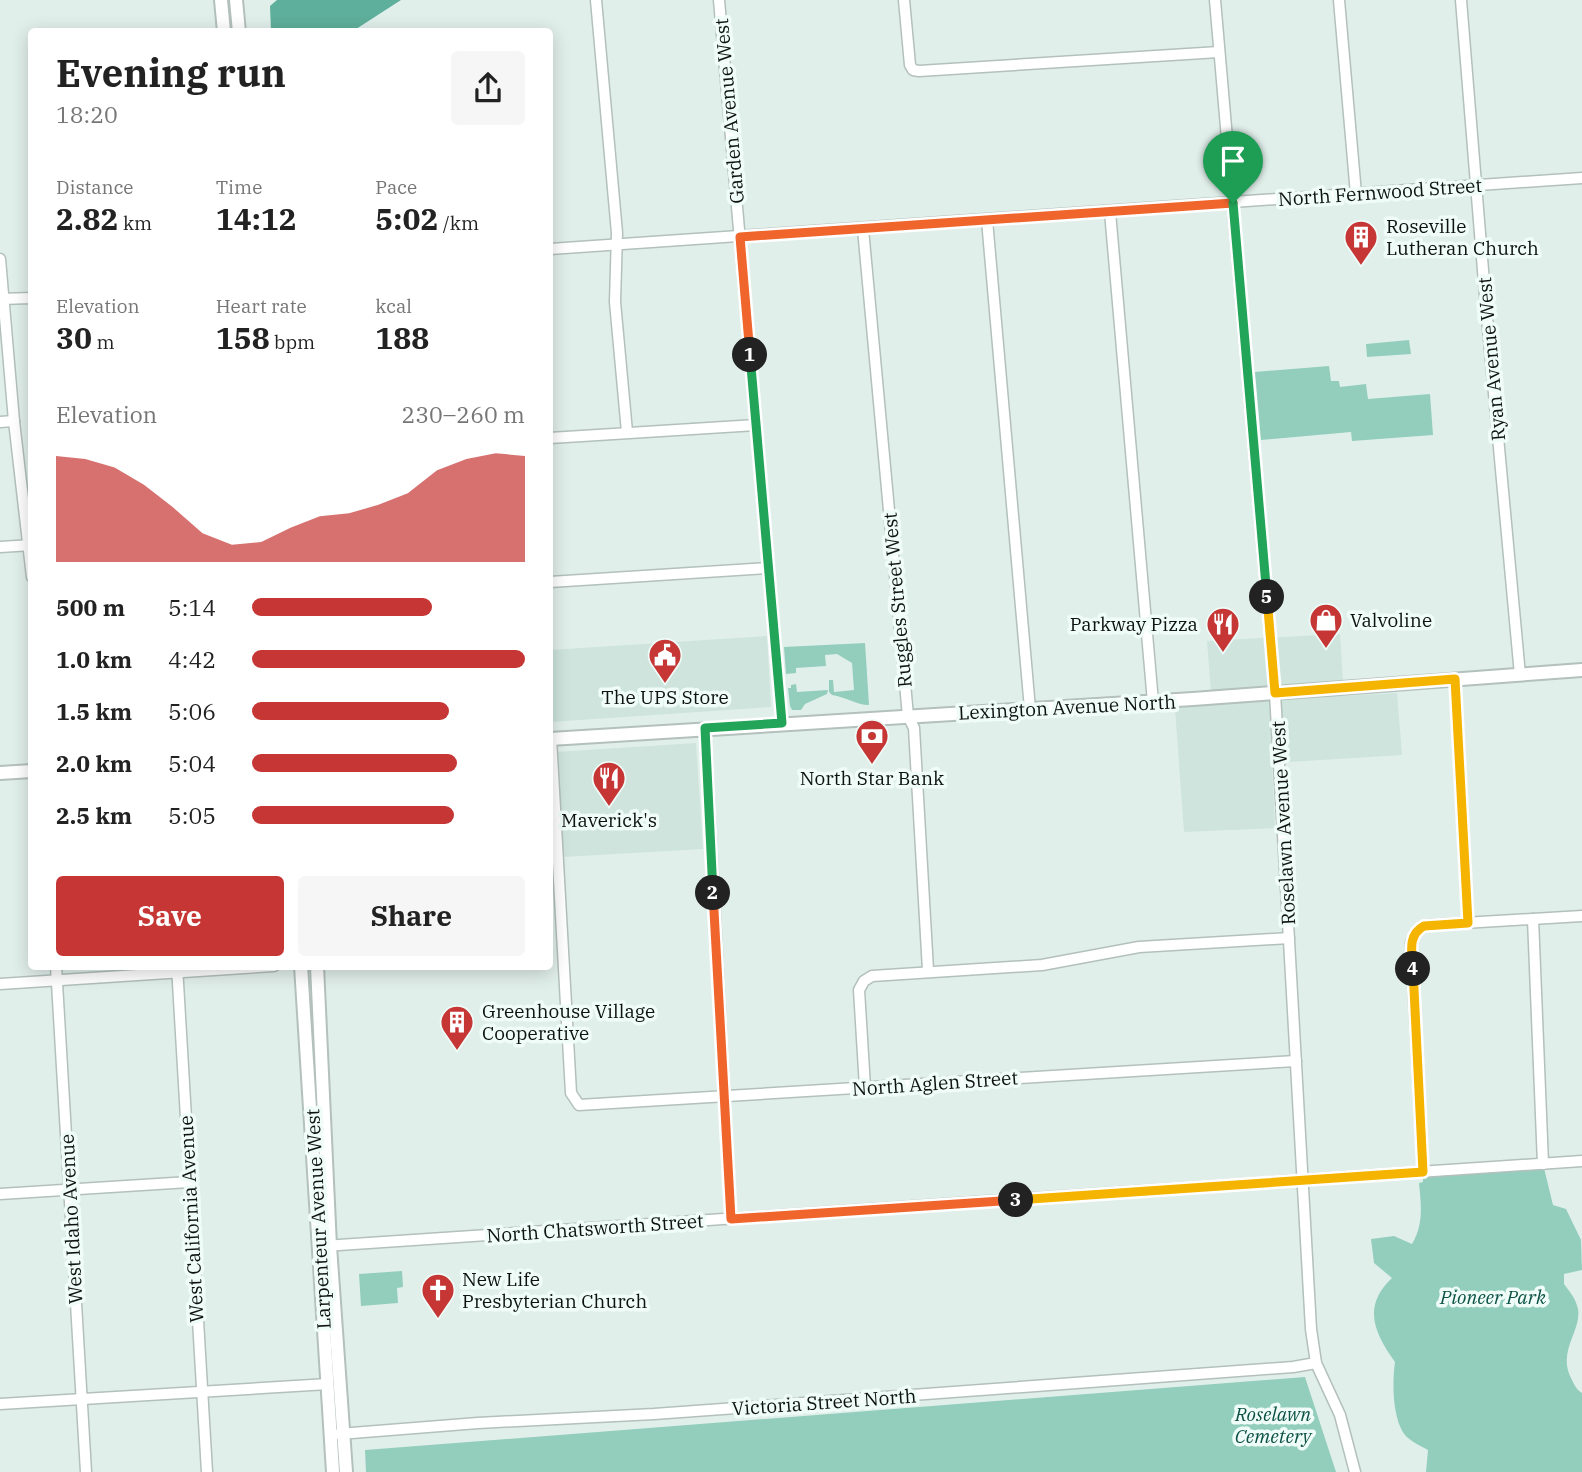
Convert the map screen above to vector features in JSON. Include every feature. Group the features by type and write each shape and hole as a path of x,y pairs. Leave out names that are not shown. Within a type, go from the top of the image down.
{"main road":[{"path":"221,0 224,28"},
{"path":"236,0 239,28"},
{"name":"Lexington Avenue North","path":"553,738 1153,702 1582,670"},
{"path":"0,773 28,771"},
{"name":"Larpenteur Avenue West","path":"301,970 325,1246 337,1434 334,1472"},
{"name":"Larpenteur Avenue West","path":"317,970 328,1384 346,1472"}],"street":[{"path":"596,0 617,245 615,302 627,432"},
{"name":"Garden Avenue West","path":"719,0 782,723"},
{"path":"904,0 910,65 913,70 919,71 1219,52"},
{"name":"Roselawn Avenue West","path":"1215,0 1275,693 1311,1329 1316,1363 1340,1415 1355,1472"},
{"path":"1339,0 1356,194"},
{"name":"Ryan Avenue West","path":"1461,0 1475,186 1520,675"},
{"name":"North Fernwood Street","path":"553,250 1582,178"},
{"path":"1110,212 1153,702"},
{"path":"987,220 1030,709"},
{"name":"Ruggles Street West","path":"863,229 908,716 914,728 928,970"},
{"path":"0,258 14,421 28,530"},
{"path":"2,299 28,298"},
{"path":"0,422 14,421"},
{"path":"553,438 756,425"},
{"path":"0,547 28,545"},
{"path":"553,582 768,568"},
{"path":"1455,679 1468,923"},
{"path":"705,728 731,1219"},
{"name":"North Aglen Street","path":"553,789 571,1093 575,1102 584,1106 1296,1060"},
{"path":"1423,1172 1411,943 1415,932 1424,926 1582,916"},
{"path":"1533,919 1543,1164"},
{"path":"865,1087 859,990 864,981 872,976 928,970 1042,965 1139,947 1289,938"},
{"name":"West Idaho Avenue","path":"56,970 86,1472"},
{"path":"0,984 166,970"},
{"name":"West California Avenue","path":"177,970 207,1472"},
{"name":"North Chatsworth Street","path":"325,1246 1582,1161"},
{"path":"0,1194 189,1182"},
{"name":"Victoria Street North","path":"337,1434 696,1411 1293,1367 1316,1363"},
{"path":"0,1404 328,1384"}],"shaded area":[{"path":"277,0 401,0 358,28 271,28 270,6"},
{"path":"1340,634 1344,696 1397,693 1402,755 1272,763 1275,828 1184,832 1175,708 1212,705 1207,641"},
{"path":"767,636 771,707 553,722 553,650"},
{"path":"696,743 703,849 563,857 556,752"}],"green space":[{"path":"1409,340 1411,354 1367,357 1366,344"},
{"path":"1329,366 1331,381 1339,381 1340,387 1366,384 1368,399 1430,394 1433,435 1352,441 1351,432 1261,440 1255,372"},
{"path":"865,643 869,705 829,692 829,680 833,680 834,692 854,690 852,663 837,654 825,655 826,666 796,668 796,673 786,674 784,647"},
{"path":"796,684 797,692 828,690 827,694 805,704 801,710 792,710 788,688"},
{"name":"Pioneer Park","path":"1544,1168 1553,1205 1566,1209 1581,1240 1582,1270 1564,1274 1564,1284 1578,1309 1567,1360 1572,1380 1582,1393 1582,1472 1426,1472 1428,1450 1408,1438 1399,1423 1394,1391 1395,1362 1381,1341 1374,1320 1377,1299 1392,1278 1374,1263 1371,1239 1394,1236 1412,1244 1420,1222 1419,1183 1423,1182 1423,1177"},
{"path":"402,1271 403,1287 397,1288 398,1303 361,1306 359,1274"},
{"name":"Roselawn Cemetery","path":"1305,1377 1336,1472 366,1472 365,1450"}],"place":[{"name":"Roseville Lutheran Church","path":"1361,267"},
{"name":"Valvoline","path":"1326,650"},
{"name":"Parkway Pizza","path":"1223,654"},
{"name":"The UPS Store","path":"665,685"},
{"name":"North Star Bank","path":"872,766"},
{"name":"Maverick's","path":"609,808"},
{"name":"Greenhouse Village Cooperative","path":"457,1052"},
{"name":"New Life Presbyterian Church","path":"438,1320"}],"route":[{"path":"1233,203 1275,693 1455,679 1468,923 1424,926 1415,932 1411,943 1423,1172 731,1219 705,728 782,723 740,237 1233,203"}]}
